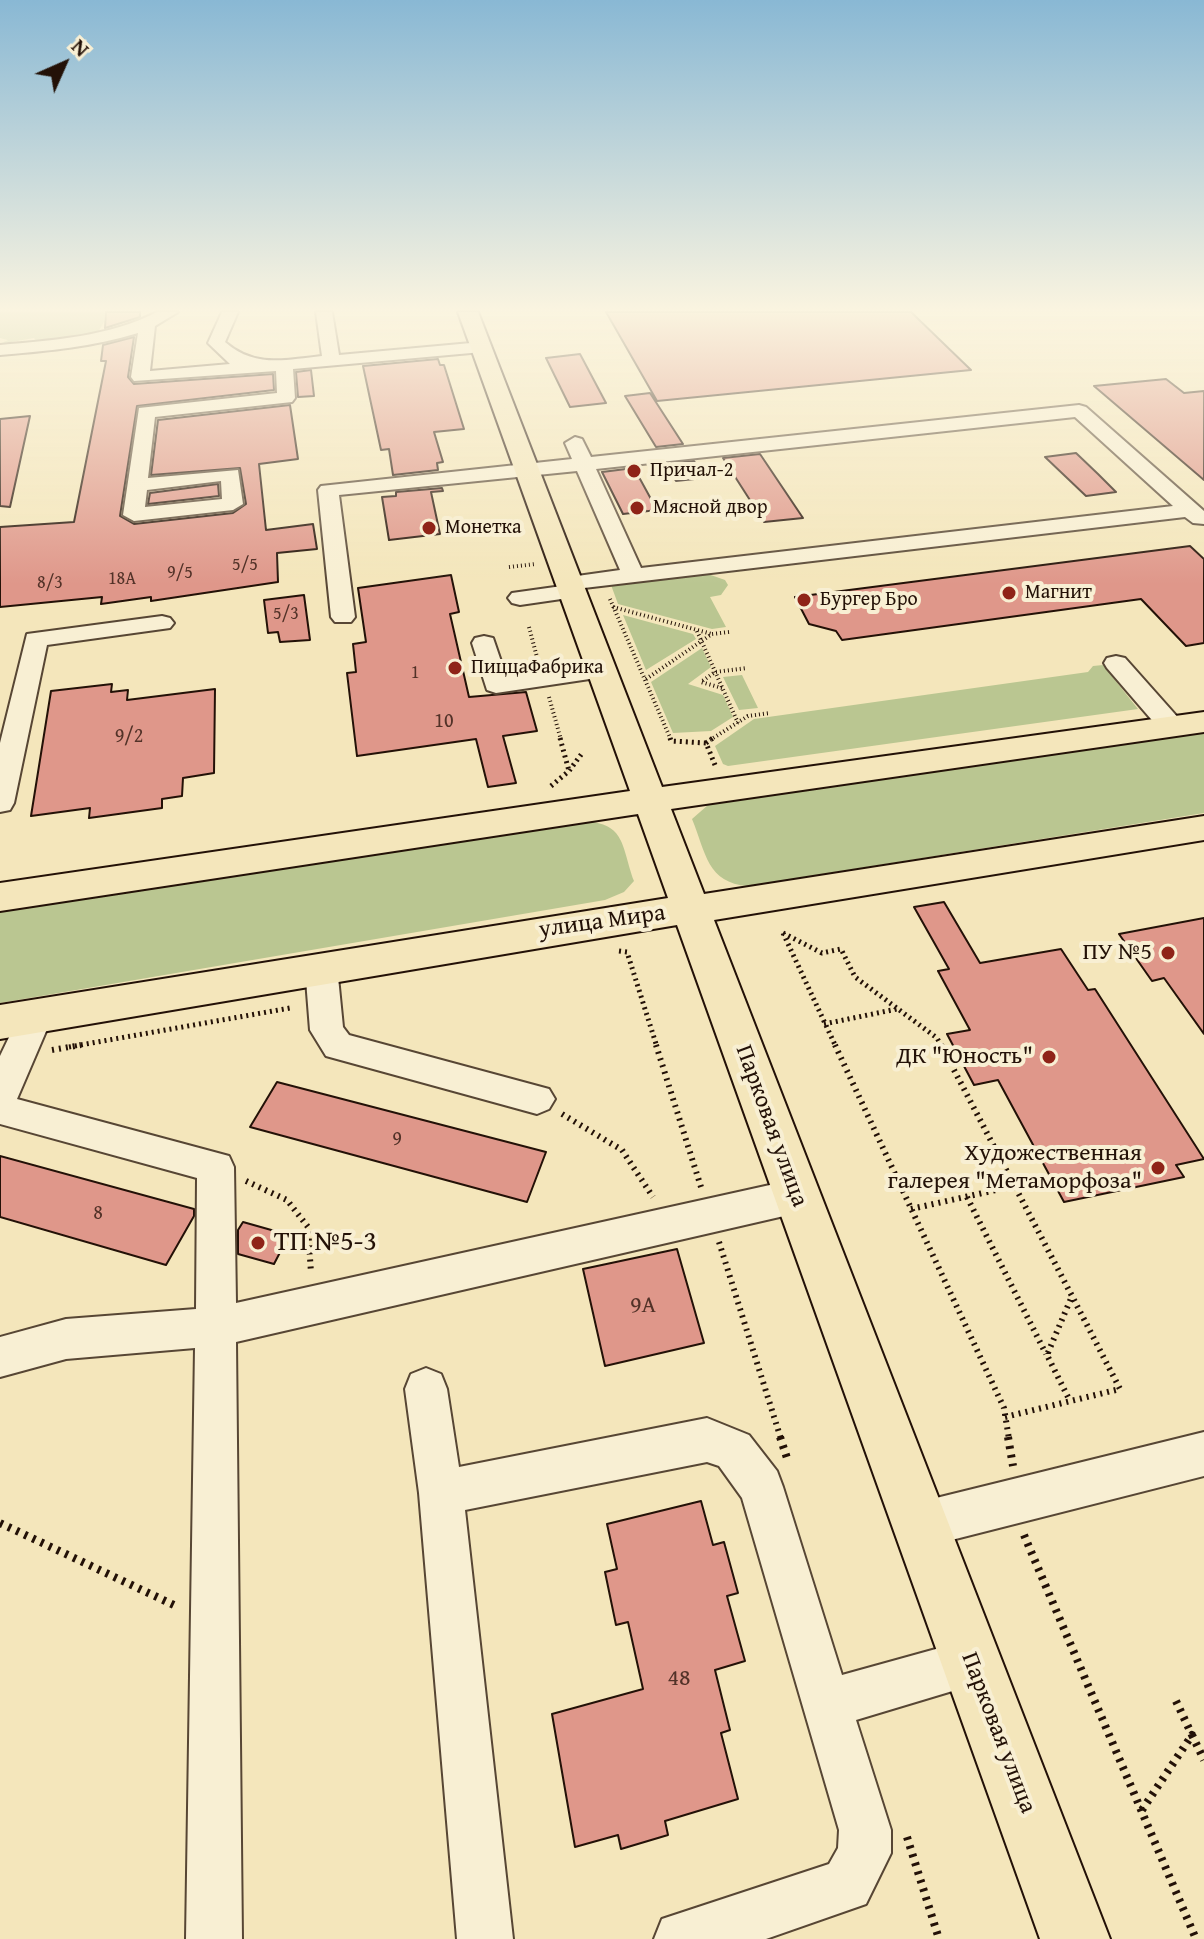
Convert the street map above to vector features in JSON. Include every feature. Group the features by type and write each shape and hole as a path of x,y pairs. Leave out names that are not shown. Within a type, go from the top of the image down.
{"main road":[{"name":"Парковая улица","path":"503,402 1075,1939"},
{"path":"0,897 1188,725"},
{"name":"улица Мира","path":"18,1018 321,967 1204,828"}],"lane":[{"path":"137,485 231,474 233,504 134,515 137,485 146,412 241,402"},
{"path":"343,617 328,490 1079,411 1197,516"},
{"path":"575,443 634,577"},
{"path":"520,598 634,577 743,568 1197,516"},
{"path":"0,803 11,704 36,639 162,623"},
{"path":"484,643 496,685 603,670"},
{"path":"1116,663 1188,725"},
{"path":"321,967 327,1030 338,1046 537,1099"},
{"path":"0,1093 18,1018"},
{"path":"0,1105 6,1111 216,1167 214,1939"},
{"path":"0,1357 66,1339 216,1327 797,1196"},
{"path":"426,1389 441,1493 485,1939"},
{"path":"441,1493 707,1440 734,1450 761,1487 865,1830 864,1853 847,1885 682,1939"},
{"path":"920,1525 1018,1500 1085,1497 1204,1454"},
{"path":"826,1704 972,1663"}],"path":[{"path":"613,607 712,634 729,632"},
{"path":"696,630 738,723"},
{"path":"646,679 712,634"},
{"path":"723,688 701,682 715,672 747,668"},
{"path":"706,743 748,716 770,713"},
{"path":"1005,1417 1120,1389 937,1038 855,977 841,949 822,953 783,933 1004,1408 1005,1417 1023,1535 1196,1939"},
{"path":"627,952 791,1470"},
{"path":"824,1024 897,1009"},
{"path":"537,1099 622,1150 671,1224"},
{"path":"216,1167 287,1200 308,1227 313,1305"},
{"path":"911,1209 1014,1186"},
{"path":"967,1197 1070,1401"},
{"path":"1047,1355 1072,1296"},
{"path":"0,1523 177,1606 216,1669"},
{"path":"1176,1701 1204,1760"},
{"path":"1141,1811 1192,1735"},
{"path":"903,1824 939,1939"}],"green space":[{"path":"708,574 725,580 728,585 721,595 710,597 726,627 712,629 618,604 611,585"},
{"path":"623,615 693,634 696,639 646,670"},
{"path":"702,648 711,667 688,684 723,695 733,717 711,731 673,733 651,682"},
{"path":"1103,665 1138,709 728,766 723,764 715,746 754,719 1088,672 1093,666"},
{"path":"742,675 758,708 739,710 723,677"},
{"path":"1204,733 1204,813 748,886 734,884 716,872 705,854 692,819 708,805"},
{"path":"584,821 598,823 615,832 624,847 634,881 624,892 605,900 0,1003 0,908"}],"building":[{"path":"98,402 167,402 137,406 120,516 134,524 233,513 246,504 240,468 151,475 158,420 290,405 298,459 259,464 266,530 313,524 317,549 277,553 278,582 151,601 151,597 101,604 102,597 0,607 0,527 74,522"},
{"path":"371,402 456,402 464,429 434,432 443,462 437,463 438,470 393,475 389,449 381,450"},
{"path":"568,402 606,403 570,407"},
{"path":"629,402 656,402 683,444 656,447"},
{"path":"1113,402 1204,402 1204,480"},
{"path":"30,416 10,507 0,506 0,419"},
{"path":"1076,453 1116,492 1086,496 1045,457"},
{"path":"760,454 803,518 764,522 723,458"},
{"path":"694,461 704,478 676,481 666,464"},
{"path":"634,468 657,510 623,514 602,472"},
{"path":"218,484 219,496 148,504 150,493"},
{"path":"442,488 443,491 431,492 440,534 389,540 382,497 396,496 396,492"},
{"name":"Магнит","path":"1190,546 1204,559 1204,643 1186,646 1141,599 842,640 836,631 809,624 795,597"},
{"path":"451,575 459,612 450,614 469,697 526,692 537,731 503,736 516,783 488,787 476,739 357,756 347,673 356,672 353,644 366,642 358,588"},
{"path":"304,595 310,640 280,642 278,632 268,633 264,600"},
{"path":"112,684 111,692 128,690 127,700 215,689 214,773 183,778 182,796 162,799 162,808 89,818 90,808 31,816 51,691"},
{"name":"ДК \"Юность\"","path":"944,902 980,963 1061,949 1088,990 1095,989 1204,1159 1176,1165 1184,1177 1064,1202 998,1080 974,1085 947,1034 970,1030 938,971 949,969 914,907"},
{"name":"ПУ №5","path":"1204,918 1204,1034 1164,978 1152,981 1119,934"},
{"path":"277,1082 546,1152 527,1202 250,1127"},
{"path":"0,1156 194,1209 194,1216 166,1265 0,1217"},
{"name":"ТП №5-3","path":"243,1222 289,1235 274,1264 238,1254 238,1230"},
{"path":"677,1249 704,1343 605,1366 583,1269"},
{"path":"701,1501 713,1545 724,1542 738,1593 727,1596 745,1661 715,1670 730,1730 721,1733 738,1799 665,1821 668,1835 621,1849 618,1835 575,1847 552,1714 643,1689 628,1622 616,1625 605,1572 617,1569 607,1524"}],"place":[{"name":"Причал-2","path":"634,471"},
{"name":"Мясной двор","path":"637,508"},
{"name":"Монетка","path":"429,528"},
{"name":"Магнит","path":"1009,593"},
{"name":"Бургер Бро","path":"804,600"},
{"name":"ПиццаФабрика","path":"455,668"},
{"name":"ПУ №5","path":"1168,953"},
{"name":"ДК \"Юность\"","path":"1049,1057"},
{"name":"Художественная галерея \"Метаморфоза\"","path":"1158,1168"},
{"name":"ТП №5-3","path":"258,1243"}]}
